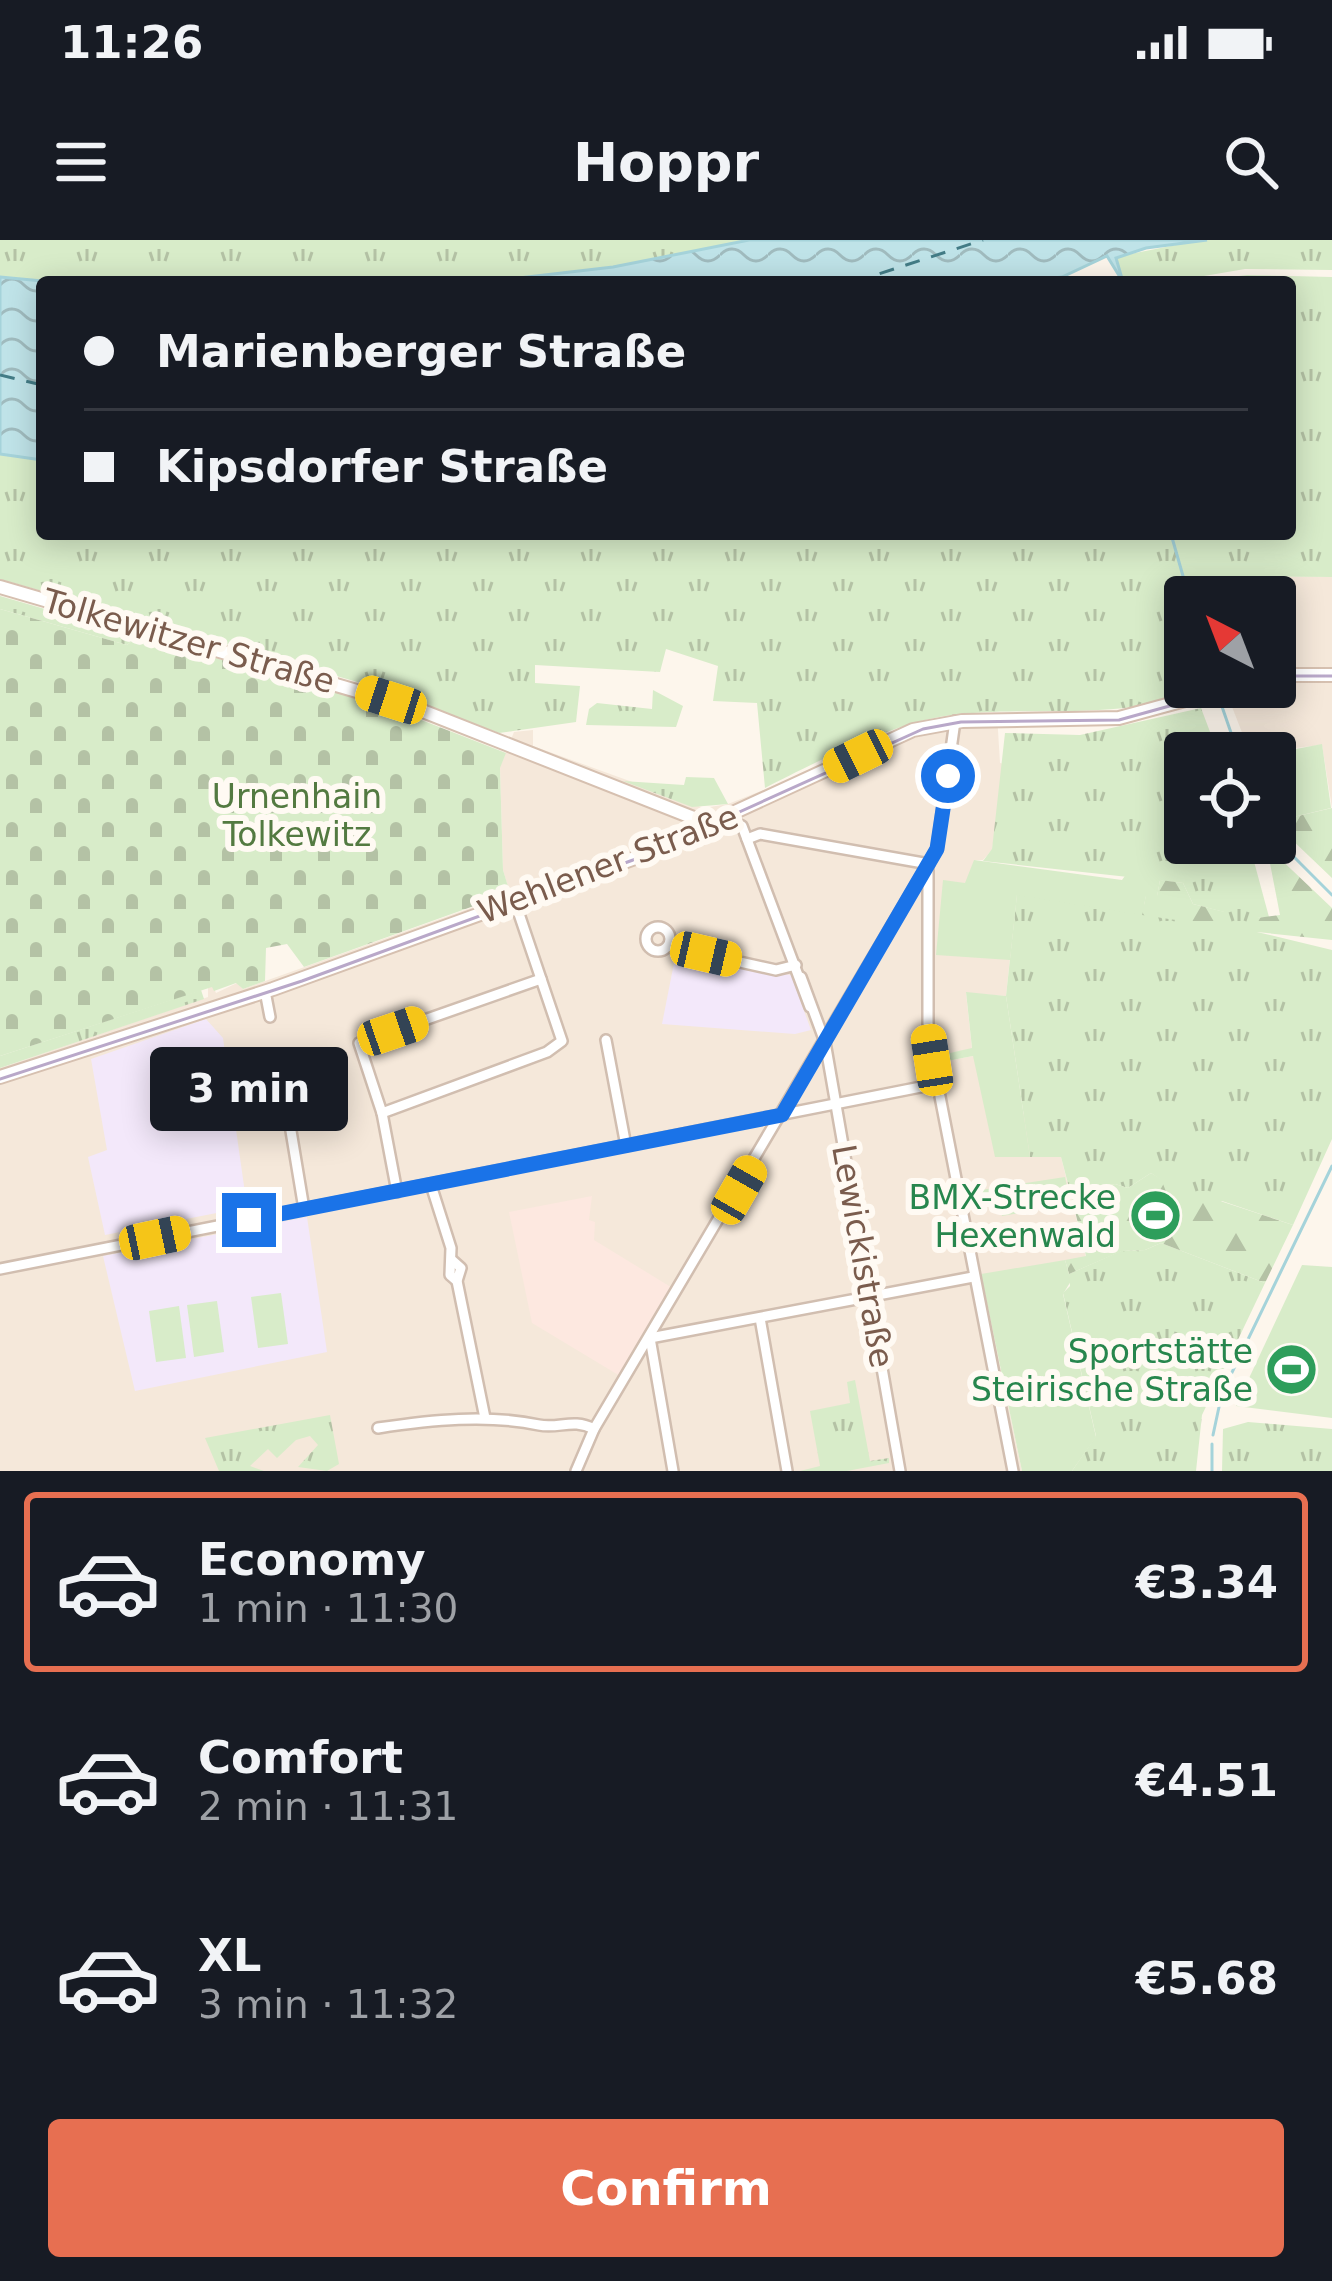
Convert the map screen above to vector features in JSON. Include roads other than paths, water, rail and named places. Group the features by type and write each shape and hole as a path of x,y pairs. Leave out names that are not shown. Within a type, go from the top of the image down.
{"main road":[{"name":"Tolkewitzer Straße","path":"0,587 415,708 713,826"},
{"path":"1296,675 1332,675"},
{"name":"Wehlener Straße","path":"0,1077 265,992 515,902 713,826 902,735 955,721 1119,718 1164,707"}],"street":[{"path":"576,1471 594,1429 937,849 955,721"},
{"path":"728,819 742,826 748,838 760,834 929,864"},
{"name":"Lewickistraße","path":"748,838 825,1042 900,1471"},
{"path":"929,864 924,962 936,1084 1013,1471"},
{"path":"382,1113 557,1048 562,1036 515,902"},
{"path":"668,946 776,970 796,965"},
{"path":"397,1192 382,1113 359,1043 541,979"},
{"path":"265,992 270,1017"},
{"path":"606,1040 626,1146"},
{"path":"0,1269 936,1084"},
{"path":"287,1107 304,1209"},
{"path":"431,1185 452,1260 461,1268 457,1280 485,1418"},
{"path":"650,1338 973,1277"},
{"path":"760,1318 787,1471"},
{"path":"650,1338 673,1471"},
{"path":"378,1428 485,1418 594,1429"}],"water":[{"path":"749,240 1207,240 1146,248 1116,258 1121,276 1107,256 1064,276 536,276 613,267"},
{"path":"0,277 36,280 36,459 0,454"}],"waterway":[{"path":"1173,540 1183,576"},
{"path":"1222,708 1231,732"},
{"path":"1296,859 1332,895"},
{"path":"1213,1435 1222,1393 1332,1166"},
{"path":"1212,1444 1212,1471"}],"tram line":[{"path":"1296,676 1332,676"},
{"path":"0,1079 302,981 633,860 923,729 961,722 1119,720 1164,708"}],"place":[{"name":"BMX-Strecke Hexenwald","path":"1155,1216"},
{"name":"Sportstätte Steirische Straße","path":"1292,1370"}],"park label":[{"name":"Urnenhain Tolkewitz","path":"297,815"}]}
